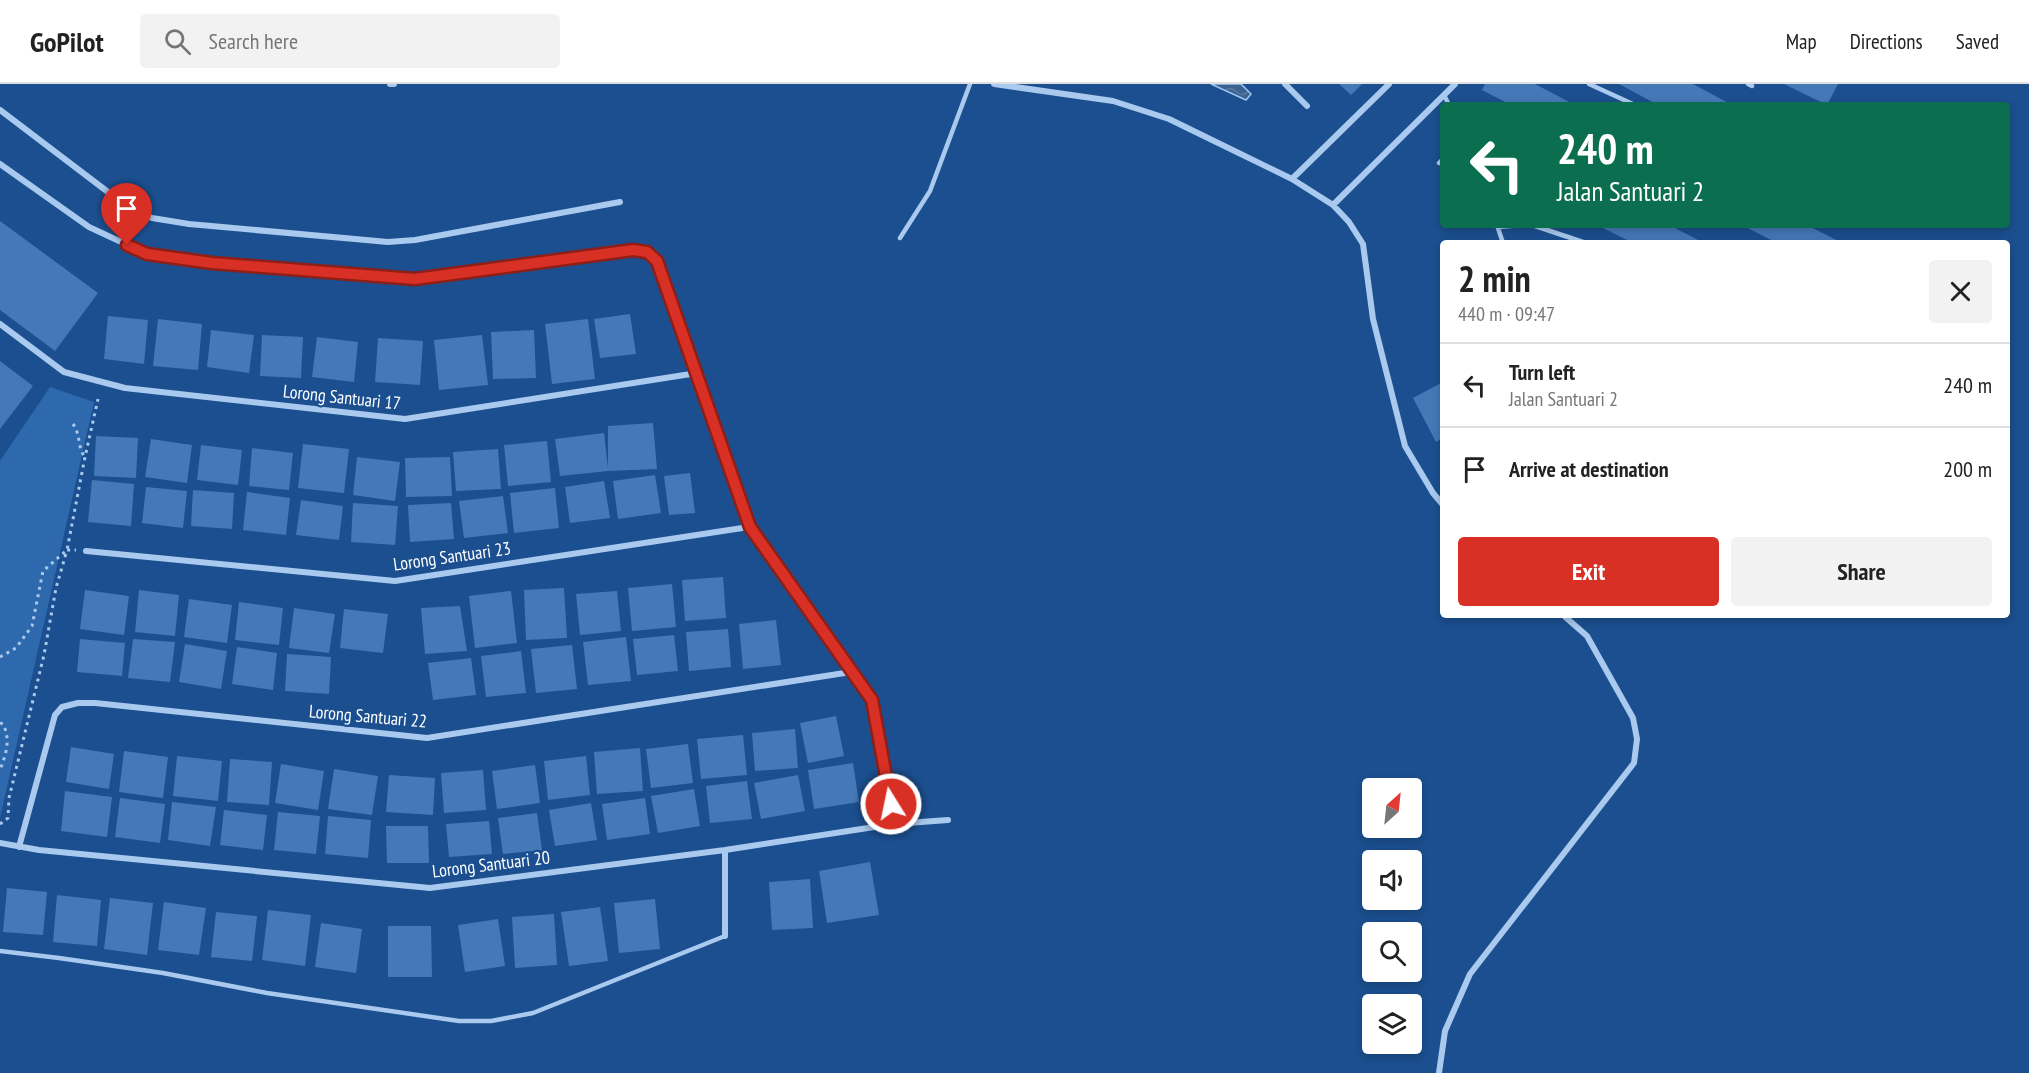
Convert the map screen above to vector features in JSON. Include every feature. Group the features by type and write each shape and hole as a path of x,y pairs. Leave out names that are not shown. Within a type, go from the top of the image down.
{"street":[{"path":"994,84 1113,101 1169,119 1292,180 1333,206 1349,222 1363,244 1373,319 1405,446 1440,501"},
{"path":"1285,84 1307,106"},
{"path":"1292,180 1389,84"},
{"path":"1333,206 1455,84"},
{"path":"0,110 129,208 152,218 189,224 388,242 415,240 620,202"},
{"path":"0,164 89,227 147,254 158,256 212,263 415,279 633,250 647,252 657,261 750,527 872,700 894,824"},
{"name":"Lorong Santuari 17","path":"0,324 64,372 125,388 405,419 697,373"},
{"name":"Lorong Santuari 23","path":"86,551 395,581 750,527"},
{"path":"1439,1073 1445,1031 1470,974 1634,763 1637,739 1633,718 1587,636 1566,618"},
{"name":"Lorong Santuari 22","path":"19,847 55,715 62,706 95,703 427,738 851,672"},
{"name":"Lorong Santuari 20","path":"0,843 19,847 430,888 725,850 894,824 948,820"},
{"path":"725,850 725,936"}],"lane":[{"path":"900,238 930,191 970,84"},
{"path":"1589,84 1628,102"},
{"path":"1444,95 1448,102"},
{"path":"1541,228 1577,240"},
{"path":"0,951 151,971 267,993 459,1021 491,1021 533,1013 725,936"}],"path":[{"path":"0,824 8,819 9,798 44,655 98,399"},
{"path":"73,424 78,430 80,451 85,457"},
{"path":"0,657 16,648 32,626 43,571 67,550 86,551"},
{"path":"0,723 8,733 6,755 0,770"}],"shaded area":[{"path":"50,387 94,402 0,818 0,461"}],"water":[{"path":"1211,84 1241,84 1251,94 1246,100"}],"building":[{"path":"1339,84 1362,84 1351,95"},
{"path":"1485,84 1535,84 1569,102 1505,102 1482,90"},
{"path":"1619,84 1693,84 1726,102 1652,102"},
{"path":"1784,84 1838,84 1829,102 1821,102"},
{"path":"0,221 98,293 55,351 0,310"},
{"path":"1603,228 1675,228 1698,240 1627,240"},
{"path":"1748,228 1813,228 1836,240 1771,240"},
{"path":"630,314 636,354 600,358 594,319"},
{"path":"108,316 148,320 144,364 104,359"},
{"path":"158,319 202,324 198,370 153,366"},
{"path":"588,319 595,379 552,384 545,324"},
{"path":"211,330 254,335 249,373 207,367"},
{"path":"534,330 536,378 493,379 491,332"},
{"path":"262,335 303,337 301,378 260,376"},
{"path":"482,335 488,385 439,390 434,340"},
{"path":"317,337 358,342 354,382 312,377"},
{"path":"378,338 423,341 420,385 375,382"},
{"path":"0,361 33,386 0,429"},
{"path":"1440,384 1440,440 1436,442 1413,398"},
{"path":"653,423 657,469 560,476 555,439 604,433 608,468 608,426"},
{"path":"96,436 138,438 136,478 94,476"},
{"path":"151,439 192,445 187,483 145,477"},
{"path":"547,441 551,482 508,486 504,445"},
{"path":"303,444 349,449 344,493 298,488"},
{"path":"201,445 242,450 238,485 197,480"},
{"path":"252,448 293,453 289,490 249,486"},
{"path":"498,449 501,489 456,491 453,452"},
{"path":"357,457 400,462 395,501 353,495"},
{"path":"450,457 452,496 406,497 405,458"},
{"path":"690,473 695,513 669,515 664,476"},
{"path":"655,475 661,513 618,519 613,481"},
{"path":"92,480 134,484 131,526 88,522"},
{"path":"604,481 610,518 570,523 565,487"},
{"path":"146,487 187,491 183,528 142,523"},
{"path":"555,488 559,528 514,533 510,493"},
{"path":"193,490 234,493 232,529 191,526"},
{"path":"247,492 290,498 286,535 243,530"},
{"path":"503,496 508,533 464,538 459,501"},
{"path":"301,500 343,506 339,540 296,535"},
{"path":"353,503 398,506 395,545 351,542"},
{"path":"451,503 454,539 410,542 408,505"},
{"path":"723,577 726,618 685,621 682,580"},
{"path":"672,584 676,627 632,631 628,588"},
{"path":"564,588 567,638 526,640 524,590"},
{"path":"85,590 129,596 124,635 80,629"},
{"path":"139,590 179,595 175,636 135,632"},
{"path":"511,591 517,643 475,648 469,596"},
{"path":"617,591 621,631 580,635 576,594"},
{"path":"189,599 232,605 227,643 184,637"},
{"path":"239,602 283,608 279,645 235,640"},
{"path":"460,606 467,651 425,654 421,608"},
{"path":"294,608 335,614 329,653 289,648"},
{"path":"344,609 388,614 383,653 340,648"},
{"path":"776,620 781,665 743,669 739,624"},
{"path":"728,629 731,667 689,671 686,632"},
{"path":"674,635 678,671 637,675 633,639"},
{"path":"626,637 631,681 588,685 583,642"},
{"path":"80,639 125,643 122,676 77,672"},
{"path":"133,639 175,642 170,682 128,678"},
{"path":"185,644 227,651 221,689 179,682"},
{"path":"572,645 577,689 536,693 531,649"},
{"path":"237,647 277,653 273,690 232,684"},
{"path":"521,651 526,693 486,697 481,656"},
{"path":"287,654 331,657 329,694 285,691"},
{"path":"471,658 476,695 433,700 428,663"},
{"path":"836,716 844,756 808,763 800,723"},
{"path":"795,729 798,768 755,771 752,733"},
{"path":"743,735 747,775 701,779 697,739"},
{"path":"688,744 693,783 651,788 646,749"},
{"path":"71,747 114,754 109,789 66,782"},
{"path":"640,748 643,791 597,794 594,752"},
{"path":"124,751 168,757 163,798 119,792"},
{"path":"177,756 222,761 218,801 173,796"},
{"path":"586,756 590,795 548,800 544,761"},
{"path":"230,759 272,762 269,805 227,802"},
{"path":"853,763 859,802 814,809 808,770"},
{"path":"281,764 324,771 318,810 275,803"},
{"path":"535,765 540,803 497,809 492,771"},
{"path":"334,769 378,776 372,815 328,809"},
{"path":"483,770 486,810 444,813 441,773"},
{"path":"389,775 435,778 433,815 386,812"},
{"path":"798,775 805,811 761,819 754,783"},
{"path":"747,781 752,819 710,823 706,786"},
{"path":"694,789 700,826 658,833 651,796"},
{"path":"65,791 112,797 107,837 61,831"},
{"path":"120,798 165,804 160,843 115,837"},
{"path":"645,798 650,834 607,840 602,804"},
{"path":"172,802 216,807 210,846 168,840"},
{"path":"591,803 597,840 555,846 549,810"},
{"path":"224,810 267,815 263,850 220,845"},
{"path":"278,812 320,816 316,854 274,850"},
{"path":"537,813 542,850 503,854 498,818"},
{"path":"328,816 371,820 368,858 325,854"},
{"path":"489,821 492,854 449,857 446,824"},
{"path":"386,826 428,826 429,863 387,863"},
{"path":"870,862 879,915 827,923 819,871"},
{"path":"810,879 813,928 772,930 769,882"},
{"path":"7,888 47,892 43,935 3,932"},
{"path":"57,895 101,900 97,946 53,942"},
{"path":"110,898 153,903 147,955 104,949"},
{"path":"655,899 660,949 619,953 614,903"},
{"path":"164,902 206,908 199,955 158,950"},
{"path":"600,907 608,961 569,966 561,912"},
{"path":"268,910 311,915 305,966 262,960"},
{"path":"216,912 257,916 252,961 211,957"},
{"path":"554,914 557,965 515,968 512,917"},
{"path":"498,919 505,966 465,972 458,925"},
{"path":"321,923 362,929 356,973 315,967"},
{"path":"388,926 431,926 432,977 388,977"}],"route":[{"path":"127,245 147,254 212,263 415,279 633,250 647,252 657,261 750,527 872,700 891,804"}]}
